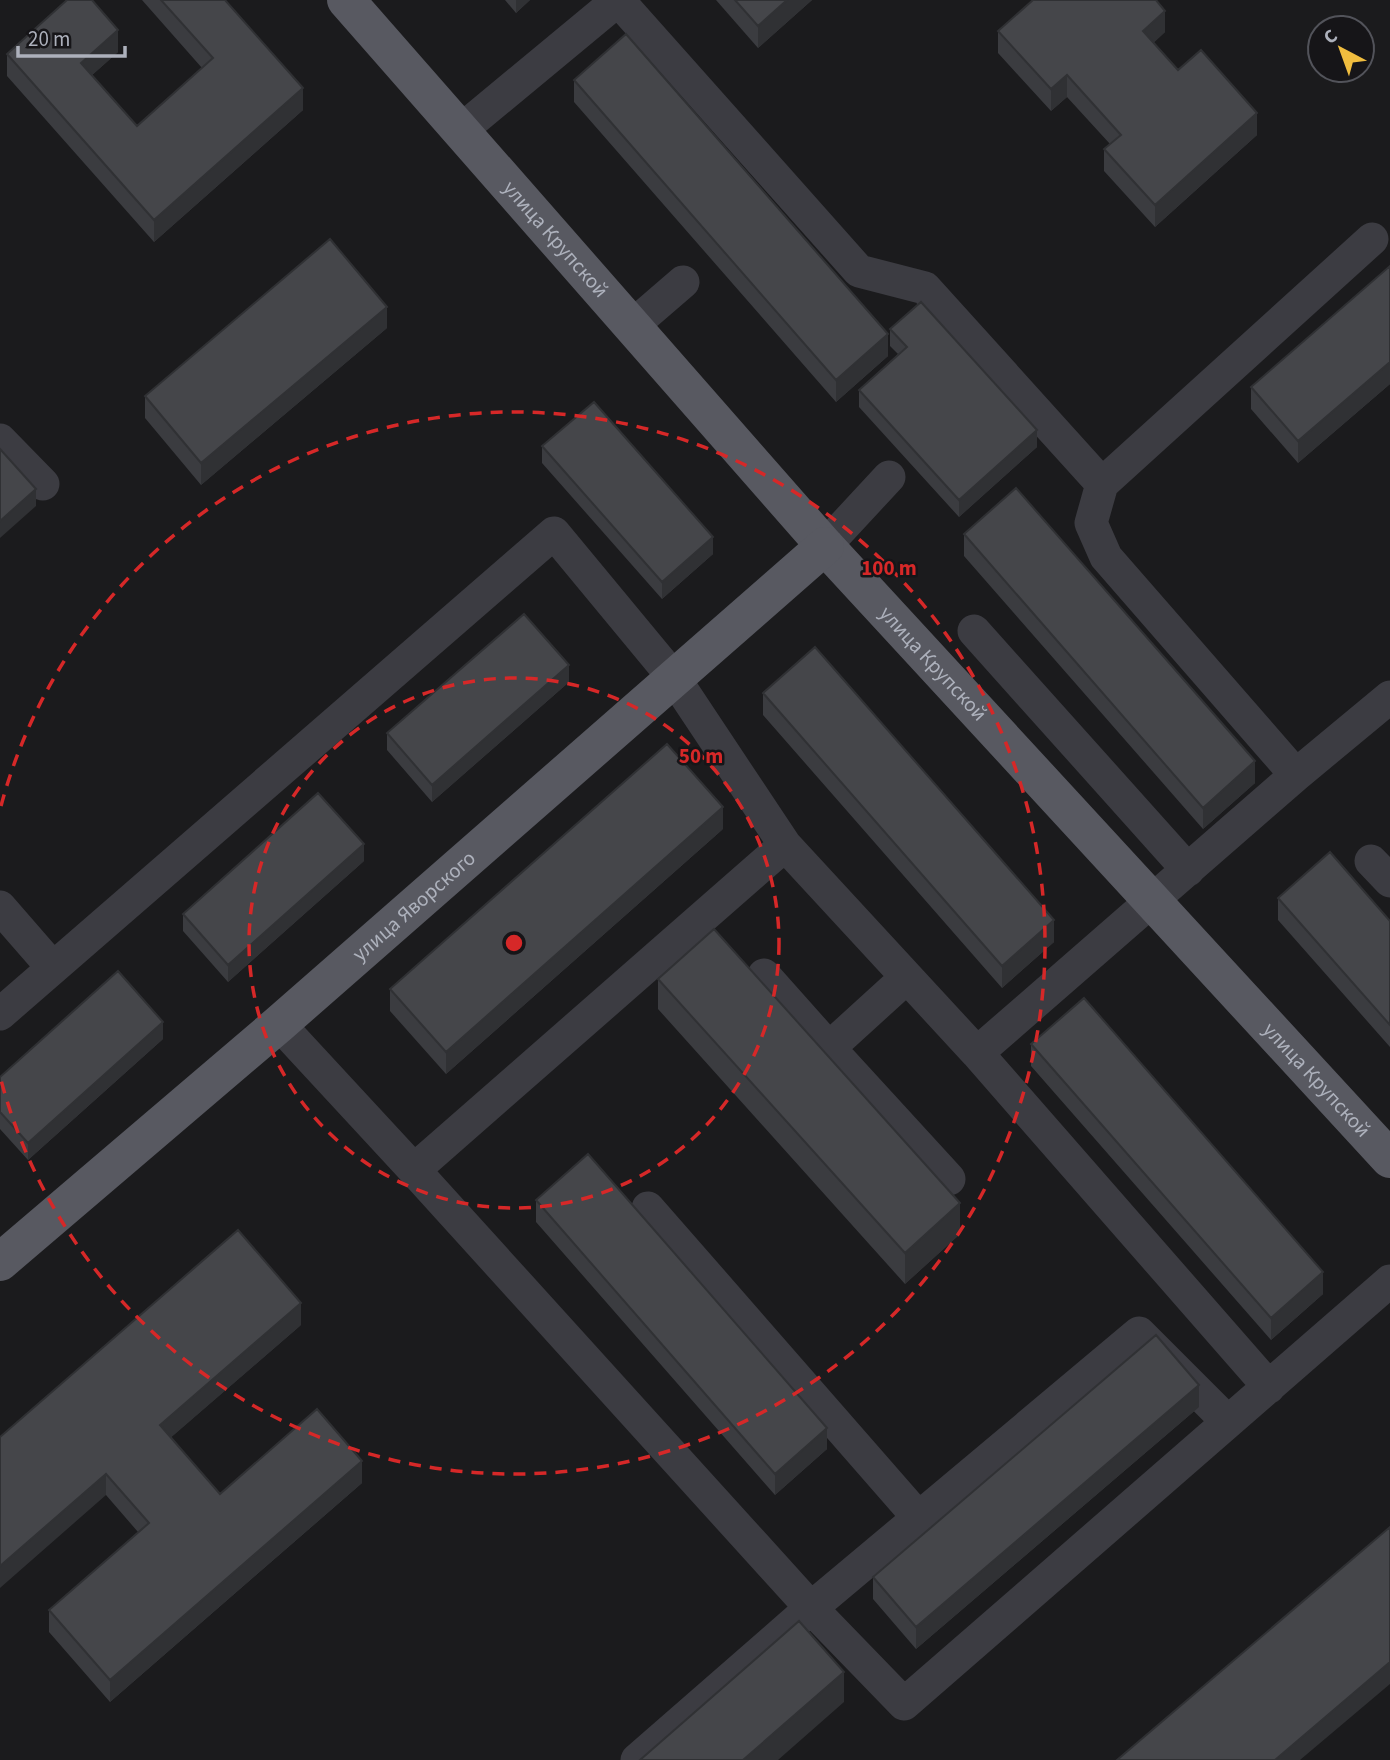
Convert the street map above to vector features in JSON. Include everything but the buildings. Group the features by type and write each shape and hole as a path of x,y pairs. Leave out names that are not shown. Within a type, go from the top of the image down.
{"main road":[{"name":"улица Крупской","path":"346,0 825,546 1390,1159"},
{"name":"улица Яворского","path":"0,1262 279,1024 825,546"}],"lane":[{"path":"460,131 618,0 859,271 925,288 1102,484"},
{"path":"1296,775 1106,557 1091,523 1102,484 1372,239"},
{"path":"632,326 683,282"},
{"path":"0,440 43,484"},
{"path":"825,546 889,477"},
{"path":"0,1014 554,533 674,678 785,845 977,1053 1269,1387"},
{"path":"974,631 1188,870"},
{"path":"977,1053 1390,696"},
{"path":"414,1170 785,845"},
{"path":"0,907 53,968"},
{"path":"764,975 949,1179"},
{"path":"828,1048 907,977"},
{"path":"279,1024 811,1608 904,1704 1390,1281"},
{"path":"648,1208 918,1517"},
{"path":"637,1760 811,1608 1139,1333 1227,1421"}]}
